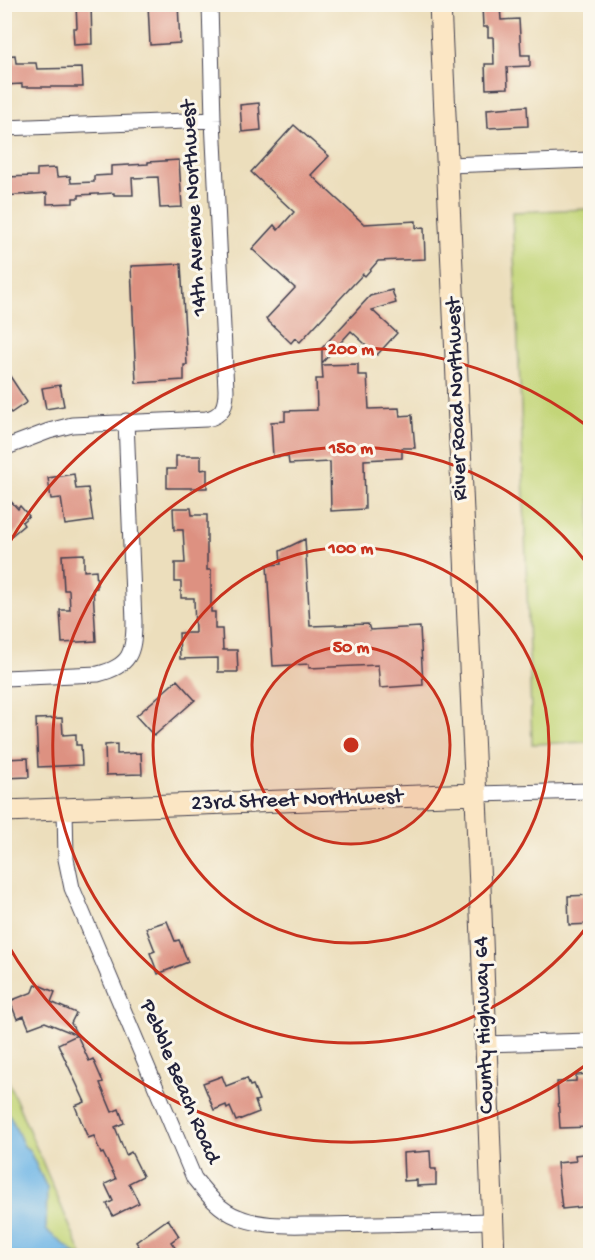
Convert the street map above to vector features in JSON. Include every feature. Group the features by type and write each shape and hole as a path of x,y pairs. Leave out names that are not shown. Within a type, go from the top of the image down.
{"street":[{"name":"14th Avenue Northwest","path":"126,421 213,417 223,410 226,404 210,4"},
{"name":"River Road Northwest","path":"440,4 475,794"},
{"path":"4,128 213,120"},
{"path":"448,165 591,160"},
{"path":"4,448 72,425 126,421 134,622 131,652 125,663 113,670 98,674 4,678"},
{"name":"23rd Street Northwest","path":"4,811 591,791"},
{"name":"County Highway 64","path":"475,794 494,1256"},
{"name":"Pebble Beach Road","path":"65,808 66,859 72,888 194,1178 208,1196 238,1217 256,1222 361,1225 493,1221"},
{"path":"485,1044 591,1041"}],"green space":[{"path":"590,209 590,742 532,744 512,212"},
{"path":"5,1074 82,1255 5,1255"}],"water":[{"path":"5,1105 47,1188 46,1230 77,1255 5,1255"}],"building":[{"path":"76,4 91,4 92,44 74,45 73,28 77,28"},
{"path":"148,4 178,4 180,43 150,45"},
{"path":"500,5 501,20 519,19 521,55 530,55 530,66 507,67 508,88 486,89 485,64 494,64 493,37 488,37 488,27 483,27 482,6"},
{"path":"15,55 16,63 36,63 37,69 82,68 83,87 4,85 4,56"},
{"path":"259,103 261,130 242,132 240,105"},
{"path":"527,106 528,126 488,128 487,109"},
{"path":"294,125 329,156 311,175 364,224 416,221 416,228 424,227 425,259 378,261 300,342 295,338 291,343 266,319 295,288 252,249 274,225 278,230 294,212 251,172"},
{"path":"179,160 182,207 160,208 158,177 132,178 133,195 114,195 114,193 79,195 79,198 73,198 73,203 47,204 47,193 4,196 4,177 37,176 37,169 56,168 57,177 70,176 71,183 94,182 94,176 111,175 111,166"},
{"path":"181,264 187,365 184,365 184,380 136,383 131,266"},
{"path":"392,290 396,303 372,310 397,333 377,355 351,331 322,363 322,348 370,296"},
{"path":"358,364 358,375 367,375 369,409 399,408 400,416 412,415 415,448 402,448 402,458 364,460 365,509 331,511 330,462 289,464 288,456 273,457 271,422 285,421 285,411 317,410 316,379 323,379 322,365"},
{"path":"4,367 27,402 11,413 4,404"},
{"path":"60,385 64,406 46,409 42,388"},
{"path":"176,456 201,456 201,470 207,469 207,488 167,488 167,469 176,469"},
{"path":"74,474 76,489 88,488 93,521 65,525 61,498 51,499 48,478"},
{"path":"4,494 18,509 20,506 29,516 22,522 24,525 4,542"},
{"path":"173,508 191,508 192,515 207,515 207,570 211,570 211,612 215,612 215,629 222,629 223,650 237,650 238,672 218,672 218,658 180,659 179,633 195,633 194,598 181,598 181,582 175,582 175,563 185,563 183,530 174,530"},
{"path":"305,539 310,626 368,624 370,630 420,627 423,685 380,688 378,665 309,668 309,664 273,666 267,565 281,564 280,551"},
{"path":"84,554 84,571 96,570 97,588 93,589 96,641 62,643 60,610 70,610 69,590 64,590 62,555"},
{"path":"177,680 195,700 154,736 136,716"},
{"path":"62,718 63,735 76,734 76,745 81,745 82,765 38,767 36,719"},
{"path":"117,744 117,754 141,753 142,774 106,775 105,745"},
{"path":"28,758 29,777 4,778 4,759"},
{"path":"591,895 591,924 569,925 568,896"},
{"path":"167,921 175,941 179,940 188,962 158,974 150,953 155,951 146,928"},
{"path":"36,984 55,992 51,1002 76,1013 71,1023 77,1035 45,1022 29,1028 24,1016 17,1019 10,1001 33,992"},
{"path":"77,1035 89,1061 93,1059 112,1112 119,1109 124,1123 115,1127 126,1155 131,1152 143,1176 129,1183 139,1203 113,1216 107,1204 113,1201 105,1184 116,1179 103,1153 101,1154 94,1136 88,1138 75,1106 85,1102 58,1044"},
{"path":"591,1074 591,1127 560,1128 557,1082 576,1081 576,1075"},
{"path":"222,1076 226,1086 247,1078 250,1086 253,1085 259,1100 255,1101 259,1112 236,1121 230,1107 227,1109 226,1105 214,1110 203,1083"},
{"path":"430,1151 431,1169 436,1169 436,1185 417,1186 417,1180 404,1181 403,1153"},
{"path":"591,1153 591,1206 562,1209 557,1163 576,1161 575,1155"},
{"path":"168,1219 179,1236 171,1242 181,1256 126,1256 139,1246 136,1242"}]}
